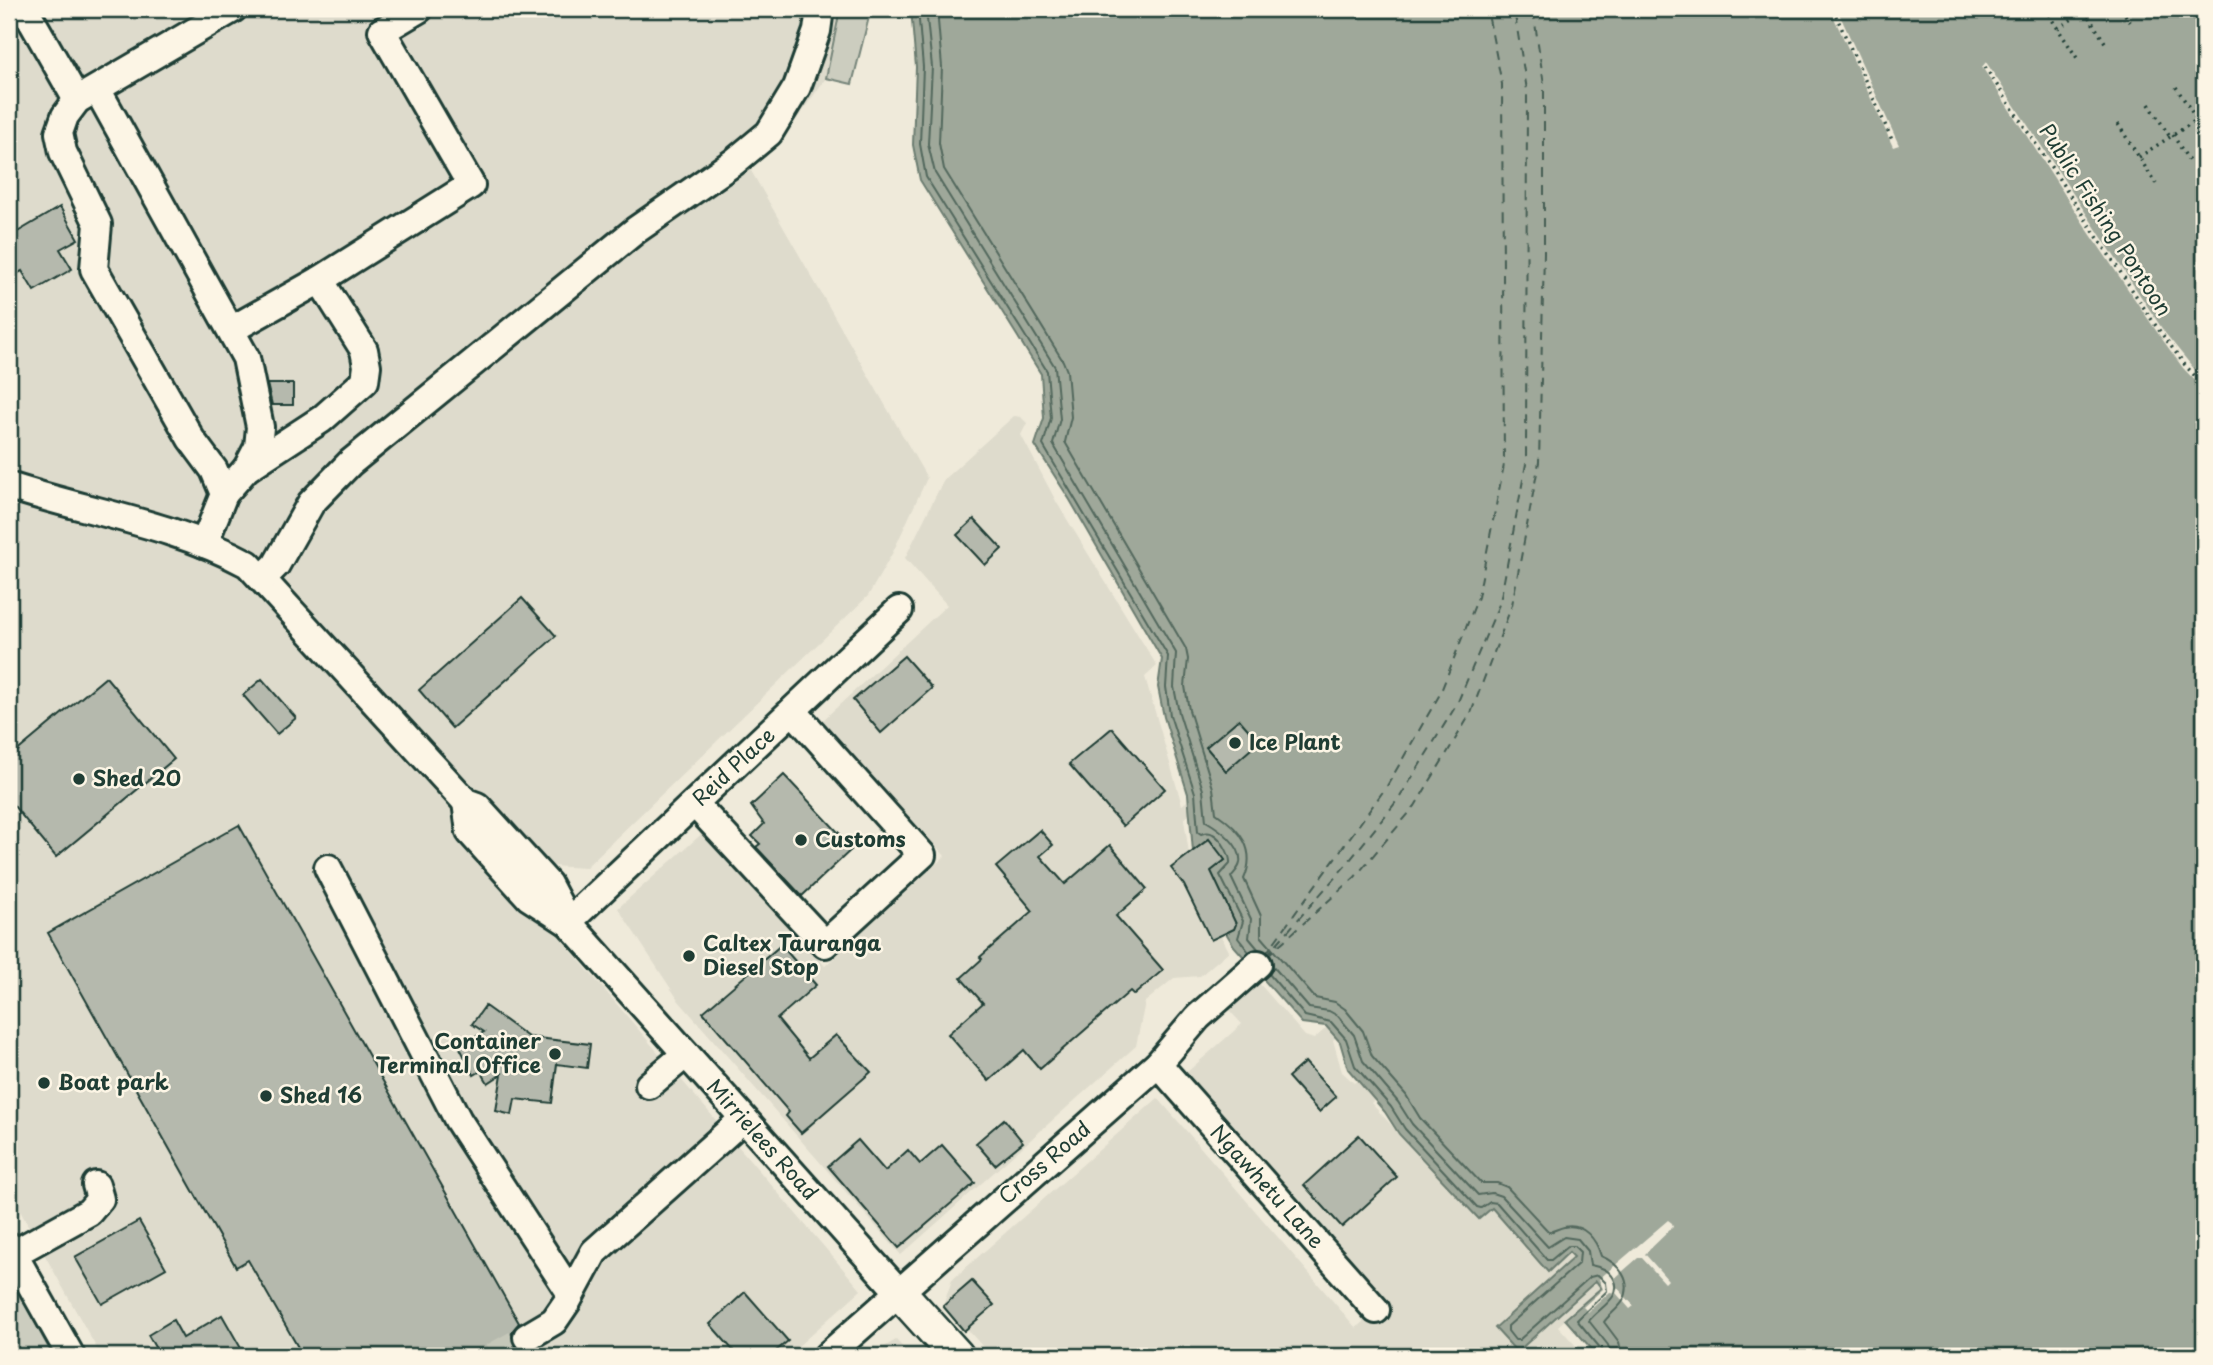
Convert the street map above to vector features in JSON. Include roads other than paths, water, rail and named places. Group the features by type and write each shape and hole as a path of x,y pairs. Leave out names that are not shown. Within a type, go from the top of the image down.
{"main road":[{"name":"Mirrielees Road","path":"899,1292 957,1356"}],"street":[{"path":"25,9 87,95 246,358 260,427 258,447 247,468 224,494 204,544"},
{"path":"224,494 214,470 191,439 94,269 98,224 63,152 59,132 65,116 87,95 233,9"},
{"path":"231,330 320,280 471,185 382,31 419,9"},
{"path":"263,578 276,565 311,503 350,463 636,230 734,162 769,133 797,87 817,31 820,9"},
{"path":"247,468 322,419 365,381 367,366 364,351 320,280"},
{"name":"Mirrielees Road","path":"9,485 204,544 248,564 466,802 477,806 548,884 568,922 899,1292"},
{"name":"Reid Place","path":"568,922 899,610"},
{"path":"695,804 825,944 922,855 793,711"},
{"path":"328,867 458,1120 571,1294"},
{"name":"Cross Road","path":"827,1356 1158,1064 1198,1017 1217,1001 1254,960"},
{"path":"649,1085 686,1055"},
{"name":"Ngawhetu Lane","path":"1158,1064 1377,1310"},
{"path":"527,1337 554,1321 594,1252 743,1119"},
{"path":"71,1356 11,1250 89,1212 100,1199 96,1185"}],"water":[{"path":"911,9 2204,9 2204,1356 1598,1356 1565,1319 1601,1288 1596,1281 1517,1352 1495,1328 1574,1257 1569,1252 1548,1272 1492,1208 1479,1219 1399,1134 1385,1112 1348,1069 1340,1042 1326,1026 1302,1023 1234,946 1226,933 1234,929 1236,924 1214,879 1199,880 1225,860 1209,839 1193,851 1188,794 1164,717 1158,687 1162,659 1035,445 1044,418 1041,374 920,180 913,145 916,67"}],"tunnel":[{"path":"493,1356 527,1337"}],"place":[{"name":"Ice Plant","path":"1235,743"},
{"name":"Shed 20","path":"79,779"},
{"name":"Customs","path":"801,840"},
{"name":"Caltex Tauranga Diesel Stop","path":"689,956"},
{"name":"Container Terminal Office","path":"555,1054"},
{"name":"Boat park","path":"44,1083"},
{"name":"Shed 16","path":"266,1096"}]}
